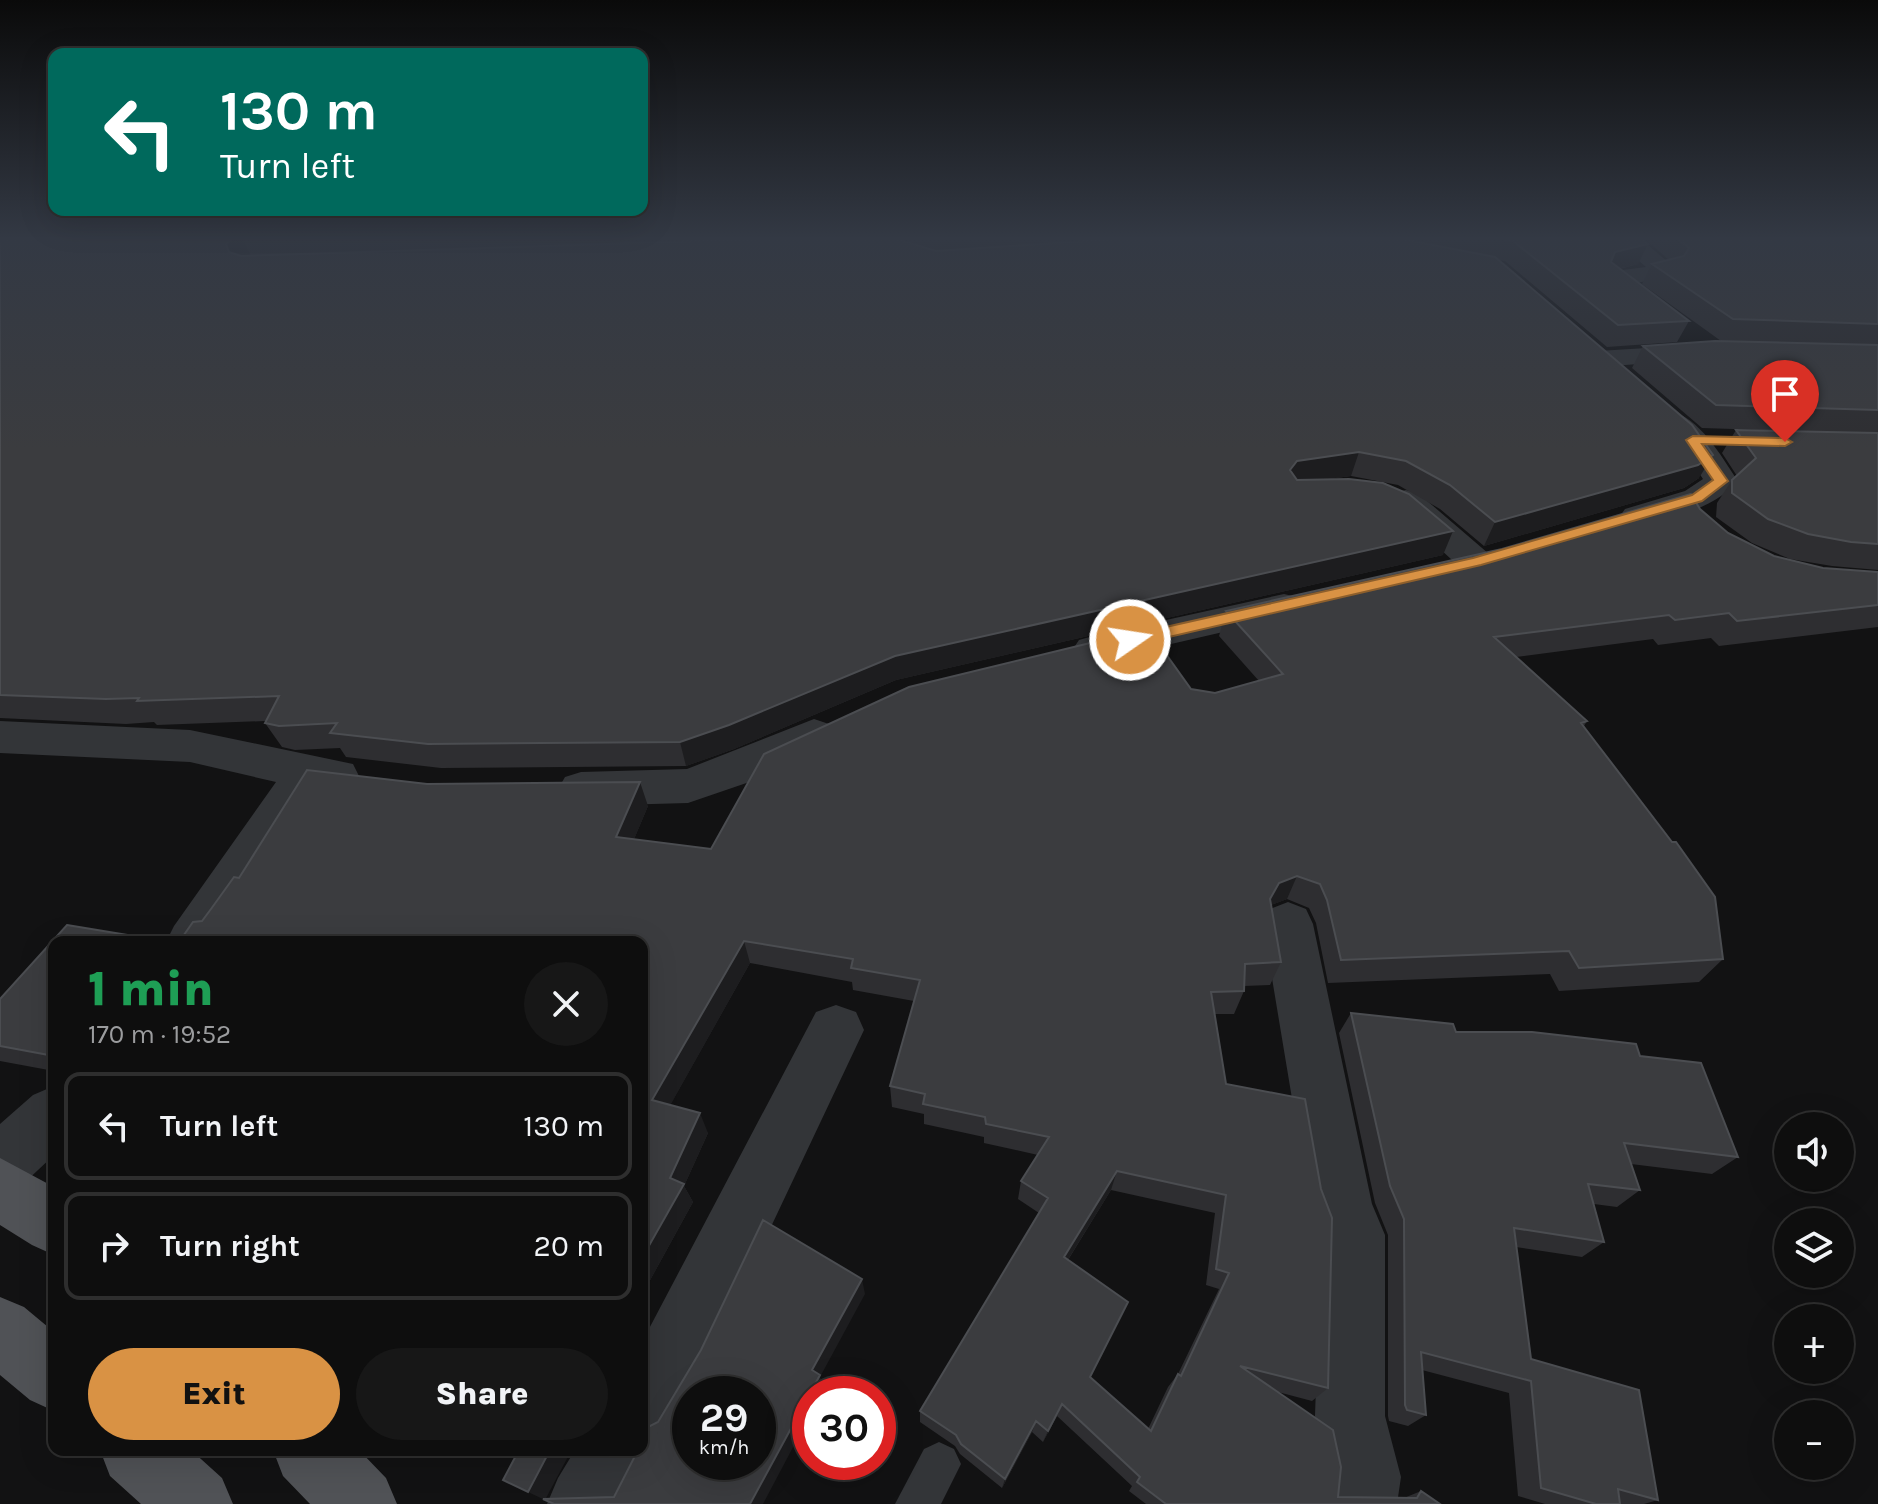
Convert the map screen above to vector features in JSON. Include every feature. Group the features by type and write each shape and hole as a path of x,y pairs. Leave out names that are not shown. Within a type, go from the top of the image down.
{"main road":[{"path":"0,1189 48,1219"},
{"path":"0,1331 48,1371"},
{"path":"143,1456 196,1504"},
{"path":"315,1456 360,1504"}],"street":[{"path":"1608,524 1701,514 1721,481 1708,441 1639,394 1591,353 1722,353 1655,309"},
{"path":"1378,489 1403,498 1490,558 1430,573"},
{"path":"1058,658 1324,598"},
{"path":"544,789 688,786 751,764 844,722"},
{"path":"0,737 190,746 308,773 367,780"},
{"path":"196,936 232,888 269,824 308,773"},
{"path":"1288,924 1341,1207 1353,1235 1350,1416 1364,1477 1360,1504"},
{"path":"648,1397 683,1338 836,1030"},
{"path":"0,1165 48,1121"},
{"path":"584,1504 612,1456"}],"lane":[{"path":"917,1504 939,1464"}],"building":[{"path":"0,309 1556,309 1692,425 1713,455 1698,465 1495,522 1450,485 1406,461 1359,452 1297,461 1290,470 1297,480 1349,479 1383,483 1409,494 1453,531 895,656 729,725 680,742 428,744 330,733 337,723 279,726 265,723 279,696 137,701 139,698 0,695"},
{"path":"1598,309 1673,309 1689,321 1618,325"},
{"path":"1719,309 1878,309 1878,324 1733,319"},
{"path":"1715,341 1878,345 1878,410 1716,405 1643,346"},
{"path":"1736,430 1878,433 1878,544 1808,534 1768,519 1732,493 1732,480 1756,458"},
{"path":"1691,494 1700,509 1728,533 1774,556 1823,568 1878,572 1878,605 1737,621 1729,613 1675,620 1669,615 1494,637 1587,721 1581,723 1672,842 1676,842 1715,897 1723,959 1579,968 1569,951 1341,960 1327,900 1320,884 1297,876 1279,883 1270,899 1281,962 1245,964 1244,991 1211,992 1226,1084 1305,1099 1321,1189 1332,1218 1328,1388 1240,1366 1333,1430 1341,1467 1338,1497 1417,1498 1421,1491 1440,1504 1166,1504 1137,1482 1140,1477 1062,1404 1048,1431 1036,1421 1005,1479 961,1444 956,1435 920,1411 1048,1198 1021,1181 1049,1137 986,1124 985,1117 923,1104 925,1094 890,1086 920,980 851,968 853,959 744,941 652,1100 700,1113 670,1178 684,1184 648,1247 648,936 183,936 193,922 202,921 234,877 239,878 307,770 427,784 640,782 616,837 711,849 764,754 909,687 1148,629 1191,689 1215,693 1283,674 1226,611 1502,549","holes":["1117,1171 1226,1195 1216,1269 1229,1273 1181,1376 1178,1374 1151,1431 1090,1377 1128,1302 1064,1257"]},
{"path":"67,925 134,936 57,936"},
{"path":"48,946 48,1055 0,1046 0,999"},
{"path":"1351,1013 1453,1024 1456,1032 1532,1032 1636,1044 1640,1056 1701,1063 1738,1157 1624,1143 1640,1190 1588,1184 1604,1242 1514,1228 1531,1359 1639,1390 1658,1500 1618,1489 1620,1504 1596,1504 1541,1488 1531,1381 1421,1352 1426,1415 1407,1410 1404,1219 1390,1186"},
{"path":"763,1220 862,1279 812,1370 819,1376 792,1376 792,1427 776,1456 776,1376 685,1376"},
{"path":"672,1399 672,1480 763,1480 750,1504 554,1504 543,1499 614,1497 635,1456 648,1456 648,1427 658,1422"},
{"path":"516,1456 547,1456 528,1492 503,1480"}],"route":[{"path":"1130,640 1476,562 1697,498 1721,481 1693,440 1785,442"}]}
